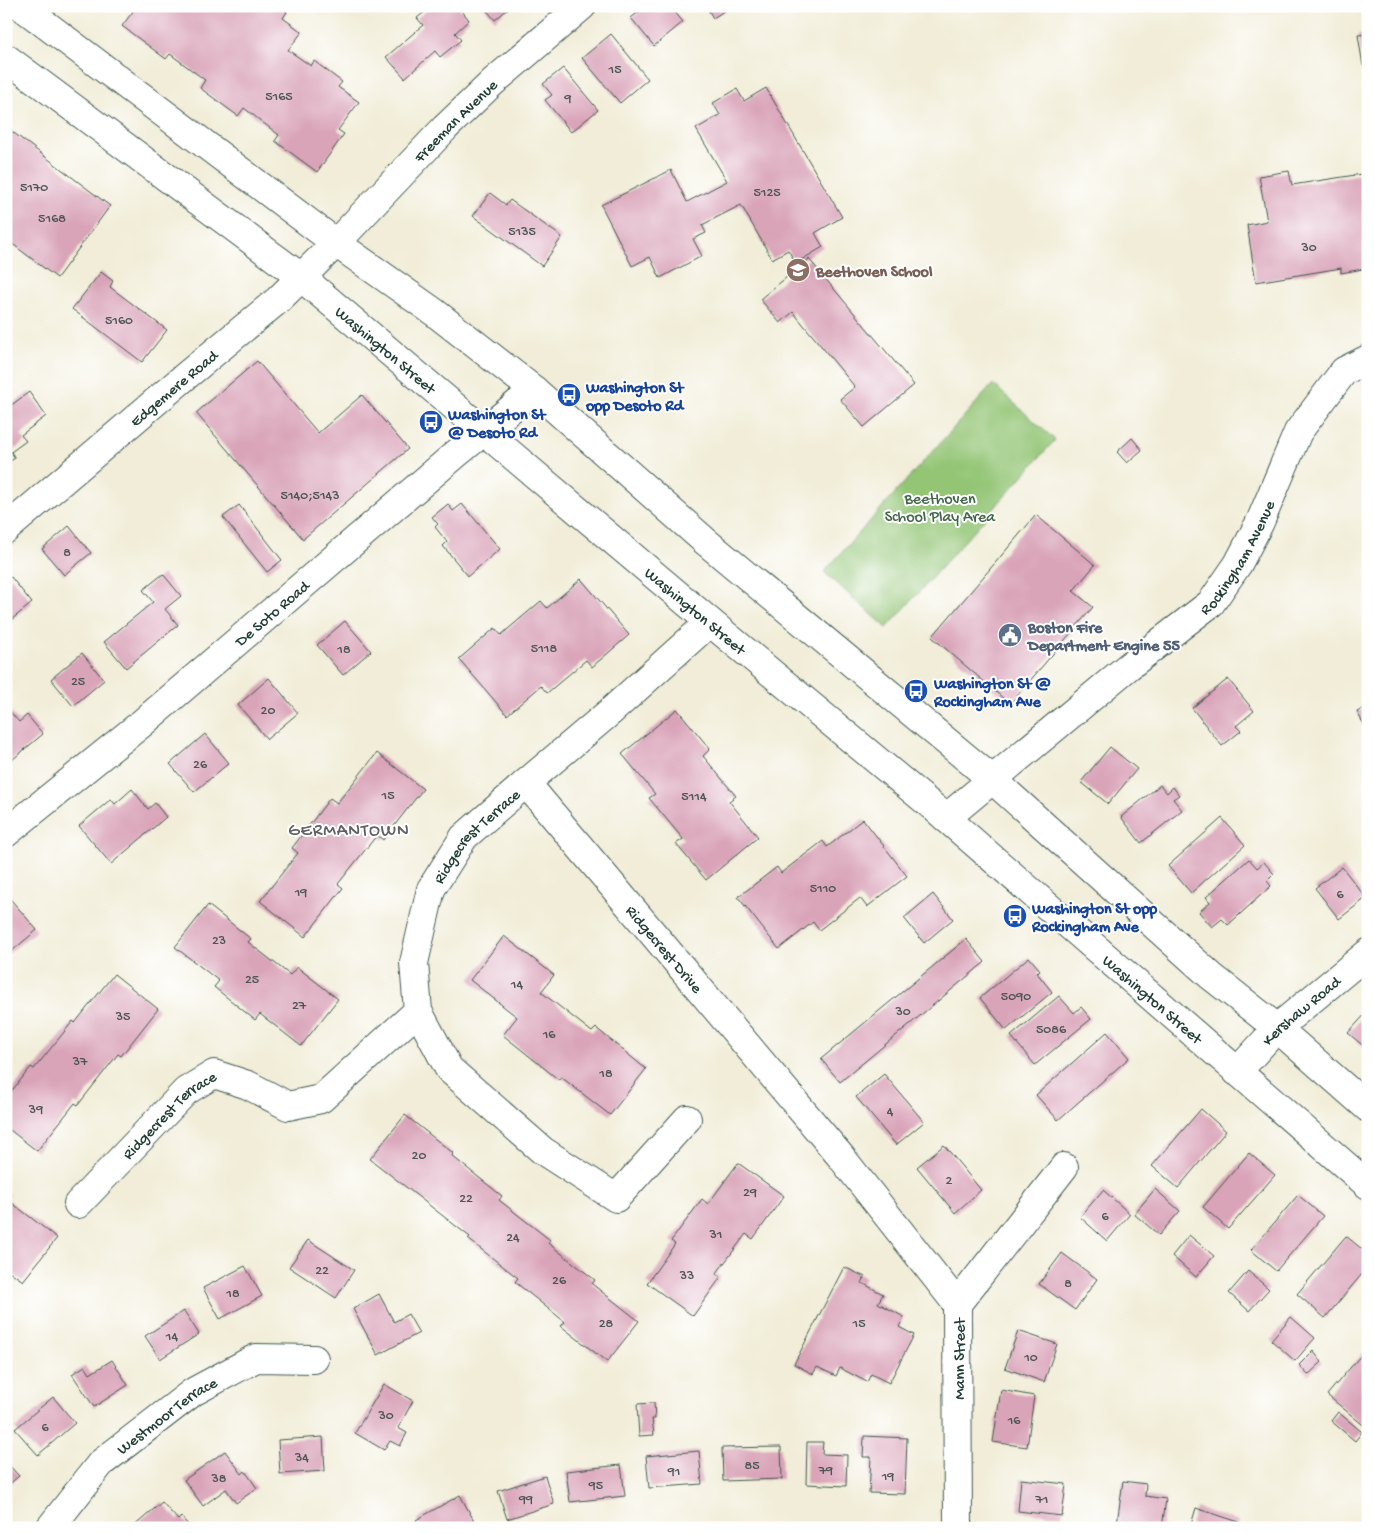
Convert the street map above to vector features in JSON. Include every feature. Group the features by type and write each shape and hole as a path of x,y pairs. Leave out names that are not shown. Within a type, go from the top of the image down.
{"street":[{"path":"21,6 336,243 434,312 534,390 705,541 993,780 1211,976 1276,1028 1368,1108"},
{"name":"Freeman Avenue","path":"336,243 451,122 582,6"},
{"name":"Washington Street","path":"6,58 302,278 483,432 946,818 1368,1185"},
{"name":"Edgemere Road","path":"6,529 199,364 269,309 336,243"},
{"name":"Rockingham Avenue","path":"946,818 1129,666 1210,603 1238,564 1260,522 1298,432 1344,371 1368,359"},
{"name":"De Soto Road","path":"6,833 141,724 534,390"},
{"path":"526,782 610,712 710,622"},
{"name":"Ridgecrest Terrace","path":"526,782 464,837 431,888 414,963 418,1011 449,1069 543,1151 616,1198 687,1119"},
{"name":"Ridgecrest Drive","path":"526,782 842,1158 957,1304"},
{"name":"Kershaw Road","path":"1237,1072 1276,1028 1368,953"},
{"name":"Ridgecrest Terrace","path":"78,1204 186,1091 214,1074 248,1085 288,1106 321,1099 418,1011"},
{"name":"Mann Street","path":"958,1528 957,1304 1064,1167"},
{"name":"Westmoor Terrace","path":"50,1528 101,1463 193,1392 256,1358 314,1359"}],"green space":[{"name":"Beethoven School Play Area","path":"993,384 1055,440 887,628 824,572"}],"building":[{"path":"137,6 279,6 287,12 283,18 302,32 288,50 311,66 314,61 342,82 338,87 359,102 338,130 344,134 317,172 275,141 279,135 244,108 238,116 200,88 205,80 170,54 166,59 122,26"},
{"path":"432,6 458,6 469,20 455,33 461,40 440,57 435,51 405,78 386,57 423,25 417,18"},
{"path":"483,6 511,6 495,20"},
{"path":"646,6 670,6 683,22 654,46 631,18"},
{"path":"706,6 732,6 713,18"},
{"path":"611,34 648,79 620,103 582,58"},
{"path":"1368,34 1368,65 1363,66 1358,35"},
{"path":"563,68 598,110 571,132 545,100 552,95 543,84"},
{"path":"766,88 842,217 815,233 823,247 796,263 788,250 772,259 741,205 702,225 706,233 693,239 702,256 660,278 650,257 632,266 601,205 671,170 687,202 727,181 696,129 720,115 713,103 737,89 744,101"},
{"path":"6,127 110,206 57,278 6,239"},
{"path":"1289,171 1292,185 1368,173 1368,268 1341,273 1341,268 1256,282 1247,225 1267,221 1259,176"},
{"path":"490,193 506,205 510,200 562,237 542,266 473,216"},
{"path":"809,259 914,385 864,427 840,399 855,387 793,312 780,323 760,299"},
{"path":"101,272 113,281 110,287 167,330 142,362 72,309"},
{"path":"257,361 318,433 362,395 408,449 303,539 196,413"},
{"path":"29,392 46,416 21,435 26,441 11,452 15,458 6,464 6,409"},
{"path":"1132,438 1142,450 1127,463 1117,452"},
{"path":"448,504 453,511 462,504 500,549 468,576 443,546 447,542 435,527 438,524 432,517"},
{"path":"239,505 282,560 267,572 223,517"},
{"name":"Boston Fire Department Engine 55","path":"1036,515 1095,565 1073,591 1093,607 1010,704 932,637"},
{"path":"69,526 91,553 64,575 42,549"},
{"path":"163,574 181,596 165,609 178,625 126,668 104,642 153,602 143,590"},
{"path":"11,577 32,603 6,624 6,581"},
{"path":"581,579 629,635 592,667 586,660 547,693 541,686 507,715 459,659 495,628 501,635 541,601 547,608"},
{"path":"345,621 371,651 343,675 317,645"},
{"path":"82,653 104,680 73,706 51,679"},
{"path":"269,678 298,713 267,739 238,705"},
{"path":"1228,679 1254,711 1236,726 1241,731 1222,746 1192,708"},
{"path":"1368,706 1368,732 1357,712"},
{"path":"6,707 19,722 27,715 43,734 12,760 6,753"},
{"path":"677,709 710,749 703,756 736,796 729,801 758,837 706,880 676,844 683,839 649,798 655,794 622,754"},
{"path":"205,734 229,763 194,792 170,764"},
{"path":"1110,747 1137,769 1108,804 1081,782"},
{"path":"377,753 423,789 383,840 377,835 338,884 343,888 305,937 260,901 298,853 292,848 330,798 337,803"},
{"path":"1160,785 1167,793 1173,787 1179,795 1173,799 1182,810 1141,843 1121,817"},
{"path":"132,789 148,809 155,803 166,817 111,864 79,826 111,799 115,804"},
{"path":"1222,818 1245,845 1191,893 1168,866"},
{"path":"863,819 907,876 867,907 860,898 819,930 813,922 779,949 738,897 777,867 781,873 823,841 827,847"},
{"path":"1249,859 1257,868 1264,862 1274,874 1267,881 1271,886 1228,925 1222,919 1212,927 1199,912 1210,902 1206,897"},
{"path":"1342,867 1366,898 1339,919 1315,888"},
{"path":"6,894 37,930 7,955 6,954"},
{"path":"933,894 953,919 924,943 904,918"},
{"path":"208,905 251,939 248,942 290,975 297,967 338,999 301,1046 260,1014 255,1020 214,987 219,981 175,947"},
{"path":"504,936 554,975 541,992 592,1032 596,1028 646,1069 610,1115 561,1077 559,1080 503,1035 517,1017 470,980"},
{"path":"966,939 985,962 840,1082 821,1059"},
{"path":"1029,957 1040,970 1037,973 1052,992 1006,1030 980,998"},
{"path":"114,974 158,1009 121,1056 118,1054 78,1105 75,1103 37,1151 6,1127 6,1098 31,1067 34,1069 73,1021 75,1023"},
{"path":"1059,996 1074,1013 1081,1007 1091,1019 1035,1065 1011,1036"},
{"path":"1368,1011 1368,1050 1348,1033"},
{"path":"1107,1032 1129,1058 1058,1120 1036,1095"},
{"path":"884,1074 924,1122 896,1145 856,1097"},
{"path":"1201,1109 1226,1131 1178,1188 1152,1166"},
{"path":"405,1115 453,1153 452,1156 502,1196 499,1200 550,1240 548,1243 595,1280 592,1284 639,1321 607,1362 561,1326 565,1322 515,1282 518,1278 468,1239 470,1237 370,1159"},
{"path":"944,1145 981,1190 955,1213 917,1167"},
{"path":"1249,1153 1275,1175 1228,1229 1203,1207"},
{"path":"738,1163 784,1196 753,1239 746,1234 716,1274 721,1277 693,1316 647,1283 675,1244 671,1241 702,1199 708,1204"},
{"path":"1155,1189 1180,1211 1159,1235 1134,1214"},
{"path":"1103,1190 1130,1214 1107,1241 1080,1217"},
{"path":"6,1192 10,1195 7,1199 57,1238 23,1281 6,1269"},
{"path":"1298,1195 1323,1216 1276,1271 1251,1250"},
{"path":"1189,1235 1214,1256 1196,1277 1172,1256"},
{"path":"1346,1236 1368,1254 1368,1267 1325,1318 1297,1294"},
{"path":"308,1240 354,1270 336,1298 289,1267"},
{"path":"1062,1253 1097,1279 1075,1310 1039,1284"},
{"path":"245,1266 262,1296 220,1319 203,1288"},
{"path":"844,1267 865,1277 862,1283 883,1294 878,1303 904,1317 899,1327 914,1335 889,1383 871,1374 867,1382 840,1368 836,1376 817,1367 813,1374 794,1364"},
{"path":"1248,1271 1269,1289 1249,1311 1229,1293"},
{"path":"379,1294 394,1322 408,1314 419,1333 378,1355 353,1309"},
{"path":"184,1311 199,1334 160,1359 145,1336"},
{"path":"1291,1317 1315,1338 1295,1361 1271,1340"},
{"path":"1018,1331 1057,1344 1044,1382 1005,1368"},
{"path":"1368,1347 1368,1429 1327,1395"},
{"path":"1313,1351 1322,1362 1308,1375 1299,1365"},
{"path":"112,1360 128,1385 94,1407 72,1374 85,1366 90,1374"},
{"path":"384,1384 413,1401 398,1428 407,1433 400,1446 390,1441 384,1450 355,1433"},
{"path":"1001,1390 1034,1396 1027,1447 993,1442"},
{"path":"53,1397 75,1423 38,1455 15,1429"},
{"path":"654,1403 655,1419 652,1419 654,1435 639,1436 637,1404"},
{"path":"1338,1412 1362,1432 1355,1441 1331,1421"},
{"path":"864,1436 907,1438 905,1494 869,1493 871,1457 863,1457"},
{"path":"323,1437 325,1471 280,1474 278,1440"},
{"path":"807,1442 823,1442 822,1454 847,1455 846,1486 806,1484"},
{"path":"781,1447 782,1479 723,1481 722,1448"},
{"path":"225,1451 242,1474 245,1471 257,1488 236,1503 226,1489 203,1506 184,1480"},
{"path":"699,1451 702,1484 649,1488 646,1456"},
{"path":"6,1462 19,1476 6,1487"},
{"path":"621,1465 625,1496 570,1502 566,1471"},
{"path":"545,1476 554,1504 507,1519 498,1491"},
{"path":"1021,1479 1066,1484 1062,1516 1018,1511"},
{"path":"1123,1481 1146,1484 1145,1496 1166,1499 1162,1528 1117,1523"},
{"path":"460,1495 478,1528 421,1528 416,1520"},
{"path":"162,1502 178,1520 181,1517 191,1528 132,1528"},
{"path":"1196,1508 1239,1522 1237,1528 1190,1528"}],"place":[{"name":"Beethoven School","path":"798,270"},
{"name":"Washington St opp Desoto Rd","path":"569,395"},
{"name":"Washington St @ Desoto Rd","path":"431,422"},
{"name":"Boston Fire Department Engine 55","path":"1010,635"},
{"name":"Washington St @ Rockingham Ave","path":"916,691"},
{"name":"Washington St opp Rockingham Ave","path":"1015,916"}],"district":[{"name":"GERMANTOWN","path":"349,829"}]}
